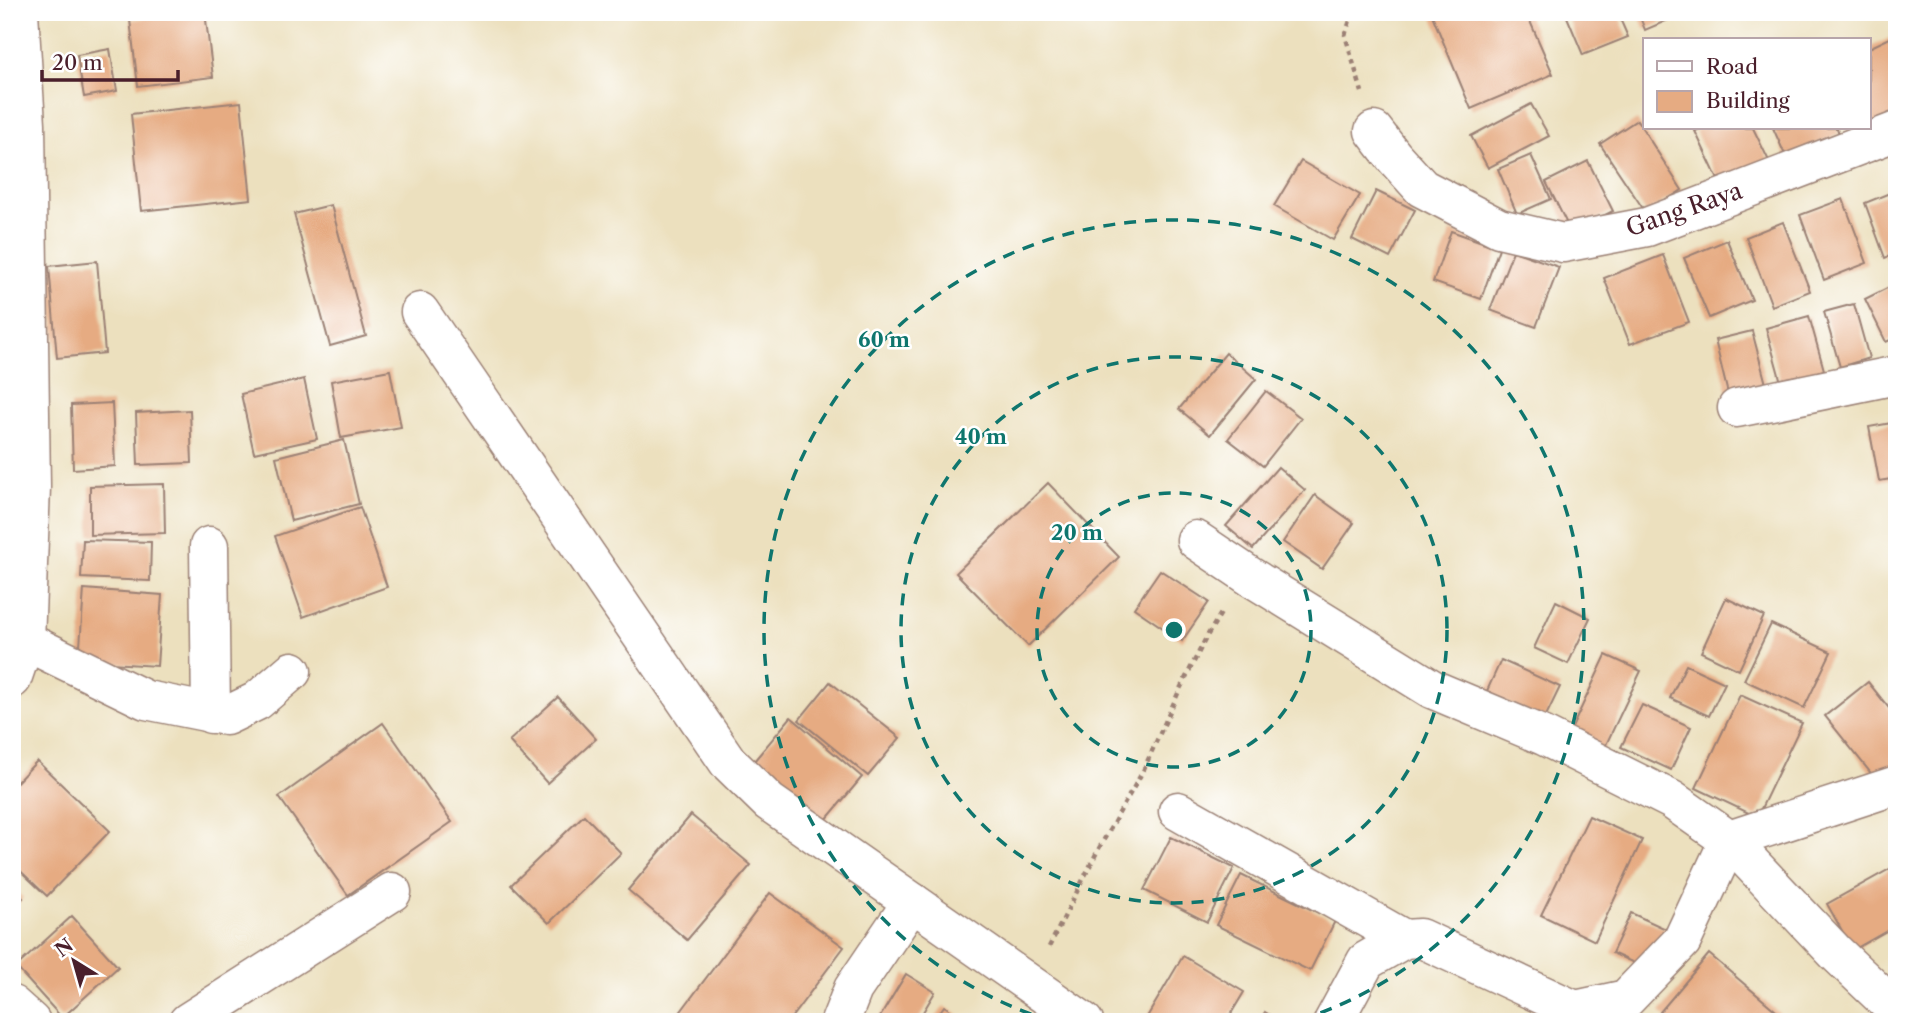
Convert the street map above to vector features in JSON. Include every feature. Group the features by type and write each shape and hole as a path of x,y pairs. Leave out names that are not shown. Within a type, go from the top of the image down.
{"street":[{"path":"12,679 25,641 31,486 19,124 19,12"},
{"name":"Gang Raya","path":"1374,131 1422,188 1499,228 1563,243 1647,227 1897,131"},
{"path":"420,312 728,762 768,802 1084,1022"},
{"path":"1737,408 1897,376"},
{"path":"1196,540 1432,690 1544,736 1672,800 1729,841 1836,953 1897,1011"},
{"path":"209,547 211,714"},
{"path":"25,641 146,700 226,716 257,701 292,671"},
{"path":"1333,1022 1366,961 1404,939 1420,938 1574,1010 1626,999 1682,941 1729,841 1897,785"},
{"path":"1178,811 1404,939"},
{"path":"188,1022 391,892"},
{"path":"840,1022 853,989 912,902"},
{"path":"12,1005 31,1022"}],"path":[{"path":"1353,12 1345,34 1374,131"},
{"path":"1030,985 1098,850 1143,771 1207,636 1222,612 1251,577"}],"building":[{"path":"205,12 213,77 138,86 130,20"},
{"path":"1438,12 1526,12 1553,74 1471,109 1432,15"},
{"path":"1565,12 1617,12 1628,37 1583,55"},
{"path":"1638,12 1679,12 1680,15 1645,30"},
{"path":"1892,37 1897,48 1897,116 1870,129 1870,48"},
{"path":"110,49 117,91 84,97 77,55"},
{"path":"241,102 251,199 141,211 131,114"},
{"path":"1531,104 1549,136 1488,168 1471,136"},
{"path":"1637,120 1682,190 1646,213 1600,144"},
{"path":"1754,130 1770,163 1721,186 1695,131"},
{"path":"1774,130 1838,130 1839,134 1786,157"},
{"path":"1531,155 1551,199 1517,214 1498,169"},
{"path":"1301,161 1360,195 1333,240 1274,206"},
{"path":"1588,161 1613,211 1571,232 1546,182"},
{"path":"1897,190 1897,253 1885,258 1865,203"},
{"path":"1376,191 1415,210 1390,258 1352,239"},
{"path":"1843,199 1867,263 1824,280 1800,215"},
{"path":"331,205 366,336 330,346 294,214"},
{"path":"1783,222 1810,291 1772,306 1746,237"},
{"path":"1451,231 1499,248 1481,299 1433,282"},
{"path":"1727,240 1752,300 1709,318 1684,258"},
{"path":"1513,251 1559,267 1536,327 1490,310"},
{"path":"1663,255 1689,322 1630,344 1604,278"},
{"path":"97,261 105,353 57,358 49,266"},
{"path":"1897,283 1897,337 1886,342 1865,299"},
{"path":"1854,304 1869,358 1840,367 1824,312"},
{"path":"1809,316 1824,370 1781,382 1766,328"},
{"path":"1752,331 1766,384 1728,394 1715,340"},
{"path":"1226,353 1256,379 1210,435 1179,409"},
{"path":"390,370 401,427 341,438 331,381"},
{"path":"304,379 317,439 254,453 241,394"},
{"path":"1266,391 1301,418 1263,466 1228,439"},
{"path":"112,403 115,466 73,469 71,405"},
{"path":"190,410 192,463 138,465 136,413"},
{"path":"1897,422 1897,478 1879,481 1869,427"},
{"path":"344,440 359,504 291,521 276,457"},
{"path":"1278,467 1305,490 1253,549 1226,526"},
{"path":"1048,483 1119,557 1028,646 956,573"},
{"path":"164,484 165,533 90,535 90,486"},
{"path":"1315,495 1354,523 1322,569 1283,542"},
{"path":"360,507 387,587 303,617 275,536"},
{"path":"83,540 151,542 150,581 81,578"},
{"path":"1160,570 1209,602 1182,641 1134,608"},
{"path":"84,589 162,595 157,666 79,661"},
{"path":"1726,598 1764,616 1739,670 1701,652"},
{"path":"1556,601 1590,618 1568,664 1534,648"},
{"path":"1771,624 1831,652 1804,708 1744,680"},
{"path":"1606,655 1641,671 1603,751 1569,734"},
{"path":"1501,660 1560,687 1544,720 1486,693"},
{"path":"1686,665 1725,683 1709,716 1670,698"},
{"path":"830,682 900,738 868,776 799,720"},
{"path":"1868,682 1897,718 1897,767 1878,782 1825,716"},
{"path":"1740,695 1802,723 1757,817 1696,788"},
{"path":"558,697 596,739 547,783 509,741"},
{"path":"1642,705 1691,727 1671,770 1621,747"},
{"path":"791,717 862,777 820,827 749,767"},
{"path":"383,723 452,822 348,895 279,797"},
{"path":"37,761 110,831 47,896 12,863 12,787"},
{"path":"584,815 621,853 549,923 511,885"},
{"path":"691,815 751,865 687,940 628,890"},
{"path":"1589,816 1642,840 1595,941 1541,915"},
{"path":"1171,837 1234,868 1207,922 1144,890"},
{"path":"1897,865 1897,925 1853,950 1827,904"},
{"path":"1241,875 1335,921 1310,971 1216,925"},
{"path":"12,888 23,898 12,909"},
{"path":"770,893 844,947 788,1022 673,1022"},
{"path":"1631,913 1666,929 1647,969 1612,953"},
{"path":"72,916 118,967 62,1018 16,967"},
{"path":"1709,954 1789,1022 1671,1022 1660,1012"},
{"path":"1183,956 1244,992 1226,1022 1144,1022"},
{"path":"906,974 935,992 917,1022 877,1022"},
{"path":"944,1006 969,1022 933,1022"},
{"path":"1265,1012 1281,1022 1259,1022"}]}
